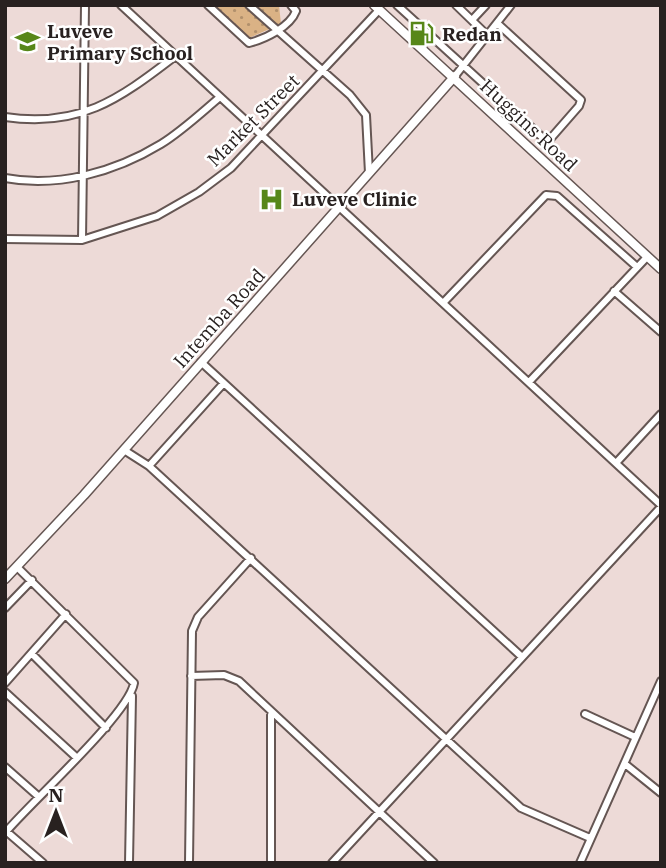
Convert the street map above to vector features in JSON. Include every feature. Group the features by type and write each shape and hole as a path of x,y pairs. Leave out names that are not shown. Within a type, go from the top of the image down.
{"street":[{"path":"82,240 85,5"},
{"path":"121,5 661,506 332,863"},
{"path":"208,5 249,43 278,30 295,14 291,5"},
{"path":"249,5 350,95 366,115 369,174"},
{"path":"397,5 543,138 551,138 579,106 581,100 497,23"},
{"path":"456,5 487,35"},
{"path":"472,20 486,5"},
{"path":"455,76 510,5"},
{"name":"Market Street","path":"5,239 82,240 132,226 177,206 231,168 323,71 376,7"},
{"name":"Huggins Road","path":"376,7 455,76 661,269"},
{"path":"5,117 48,120 85,114 130,91 174,57"},
{"name":"Intemba Road","path":"5,579 124,450 455,76"},
{"path":"5,178 48,182 83,178 162,143 220,97"},
{"path":"443,303 546,195 551,194 557,196 637,267"},
{"path":"529,382 647,257"},
{"path":"614,291 661,332"},
{"path":"201,362 522,657"},
{"path":"149,466 223,384"},
{"path":"616,463 661,414"},
{"path":"124,450 149,466 448,738 521,808 590,838"},
{"path":"190,863 191,639 198,617 251,558"},
{"path":"17,567 133,681 129,863"},
{"path":"5,608 32,580"},
{"path":"5,684 66,614"},
{"path":"32,654 106,728"},
{"path":"191,676 215,674 233,677 434,863"},
{"path":"580,863 661,681"},
{"path":"5,692 76,757"},
{"path":"43,863 6,832 106,728 132,694"},
{"path":"585,714 635,737"},
{"path":"271,715 271,863"},
{"path":"625,764 661,793"},
{"path":"5,767 39,797"}],"shaded area":[{"path":"214,5 279,5 281,24 249,38"}],"place":[{"name":"Redan","path":"422,34"},
{"name":"Luveve Primary School","path":"27,42"},
{"name":"Luveve Clinic","path":"272,199"}]}
